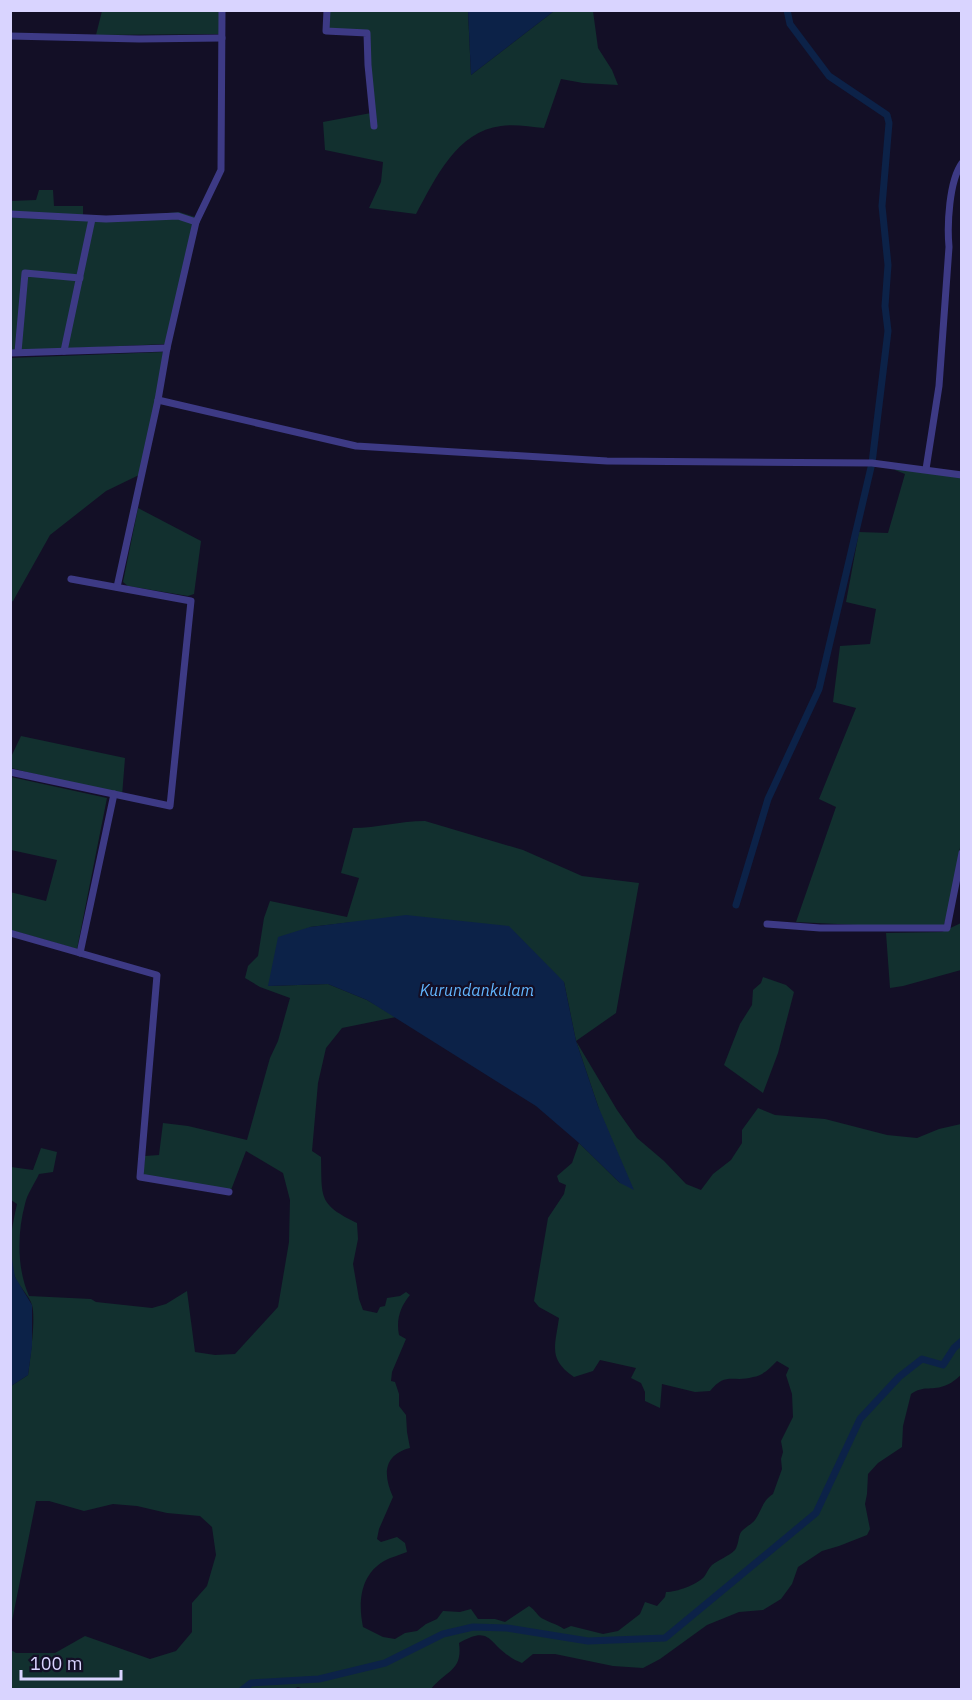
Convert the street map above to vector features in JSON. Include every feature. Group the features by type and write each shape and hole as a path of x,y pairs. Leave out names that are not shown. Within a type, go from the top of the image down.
{"street":[{"path":"117,587 196,222 221,170 222,10"},
{"path":"327,10 326,31 368,33 368,65 374,126"},
{"path":"10,36 222,38"},
{"path":"926,469 940,376 949,247 947,227 949,207 962,163"},
{"path":"10,214 92,219 178,216 196,222"},
{"path":"64,351 92,219"},
{"path":"80,278 25,273 14,353 167,348"},
{"path":"158,400 356,446 607,461 872,463 962,475"},
{"path":"10,772 170,806 191,601 71,579"},
{"path":"80,953 114,794"},
{"path":"767,924 820,928 947,928 962,853"},
{"path":"10,933 157,975 140,1177 229,1192"}],"green space":[{"path":"102,11 220,11 220,34 96,35"},
{"path":"328,11 468,11 471,75 554,11 593,11 598,48 612,70 618,85 561,79 544,128 501,126 485,130 472,137 449,159 416,214 369,208 381,182 383,162 325,150 323,122 371,113 369,32 328,30"},
{"path":"39,190 53,190 54,206 83,206 83,216 108,218 179,212 195,217 165,344 11,351 10,201 36,200"},
{"path":"163,352 159,384 139,475 106,491 50,535 11,602 10,358"},
{"path":"896,467 961,476 962,837 949,906 944,925 877,926 796,922 836,807 819,799 856,708 833,702 840,646 870,644 876,609 846,602 859,532 888,533 905,474 895,470"},
{"path":"138,508 201,541 194,594 188,596 128,586 123,582"},
{"path":"21,736 125,758 122,796 11,768 11,757"},
{"path":"11,777 107,798 77,949 11,930 10,892 46,901 57,860 11,850"},
{"path":"425,821 523,850 582,876 639,883 616,1013 576,1041 617,1110 637,1138 686,1184 701,1190 713,1174 731,1160 742,1143 742,1130 758,1108 775,1115 825,1119 887,1135 917,1138 939,1129 961,1124 961,1375 947,1385 911,1394 903,1426 902,1447 878,1463 868,1474 865,1504 870,1529 867,1535 822,1551 798,1567 792,1584 781,1599 763,1610 739,1612 707,1625 660,1659 643,1668 613,1666 555,1654 533,1654 522,1663 510,1657 488,1638 477,1635 459,1643 460,1652 456,1665 431,1689 307,1690 298,1687 290,1690 11,1689 11,1650 16,1653 55,1653 85,1636 150,1659 176,1651 192,1632 192,1603 207,1586 216,1555 212,1527 200,1516 113,1504 84,1511 49,1501 36,1501 11,1626 11,1386 28,1375 33,1311 29,1298 15,1277 12,1268 10,1250 17,1204 11,1200 11,1167 33,1170 41,1148 57,1152 53,1172 39,1174 27,1196 22,1215 20,1263 29,1296 91,1299 96,1302 152,1308 166,1304 187,1291 195,1352 215,1355 235,1354 278,1307 289,1242 290,1200 283,1173 246,1151 231,1190 143,1176 145,1156 159,1155 163,1123 188,1126 247,1140 290,998 260,987 245,978 248,966 258,956 264,918 270,901 347,917 359,878 341,873 353,828","holes":["353,922 564,982 576,1041 620,1183 579,1143 572,1163 557,1176 559,1182 566,1185 564,1194 548,1218 534,1301 539,1307 559,1318 555,1345 557,1358 574,1377 593,1371 600,1360 636,1368 631,1378 641,1383 645,1392 645,1401 660,1408 662,1384 695,1392 710,1391 725,1379 746,1379 760,1375 777,1361 789,1368 786,1375 792,1394 793,1417 781,1441 782,1469 773,1494 764,1503 755,1520 741,1532 735,1550 712,1565 704,1577 696,1583 666,1592 665,1597 657,1606 645,1602 640,1614 618,1631 603,1634 571,1626 564,1629 540,1617 529,1606 505,1622 495,1619 478,1619 471,1609 460,1612 443,1611 437,1619 417,1631 405,1633 395,1639 383,1637 363,1627 361,1599 365,1582 376,1567 407,1552 405,1543 397,1537 381,1542 377,1539 393,1497 387,1474 390,1461 401,1451 410,1448 406,1415 399,1406 399,1394 395,1382 391,1381 392,1372 406,1339 399,1335 400,1314 410,1295 406,1292 400,1296 387,1298 385,1306 380,1307 377,1313 363,1310 353,1264 358,1239 357,1223 329,1205 323,1191 321,1157 312,1151 318,1083 326,1048 342,1028 396,1017 367,1000 328,984 268,986 310,927"]},
{"path":"961,923 961,970 890,988 886,933 942,932"},
{"path":"763,977 786,985 794,992 778,1053 763,1093 724,1065 740,1024 752,1005 753,990 761,983"}],"water":[{"path":"468,10 554,10 554,11 471,75"},
{"name":"Kurundankulam","path":"406,915 509,926 564,982 576,1041 598,1106 634,1190 620,1183 536,1106 367,1000 328,984 268,986 278,937 310,927"},
{"path":"11,1253 15,1277 32,1305 32,1346 28,1375 11,1386"}],"waterway":[{"path":"736,905 768,799 819,689 872,463 888,331 885,306 888,265 882,206 889,123 887,115 829,76 790,24 787,10"},
{"path":"242,1690 251,1683 319,1679 385,1663 443,1634 473,1627 507,1628 588,1641 665,1638 816,1513 860,1419 899,1377 922,1359 943,1365 954,1348 962,1341"}]}
